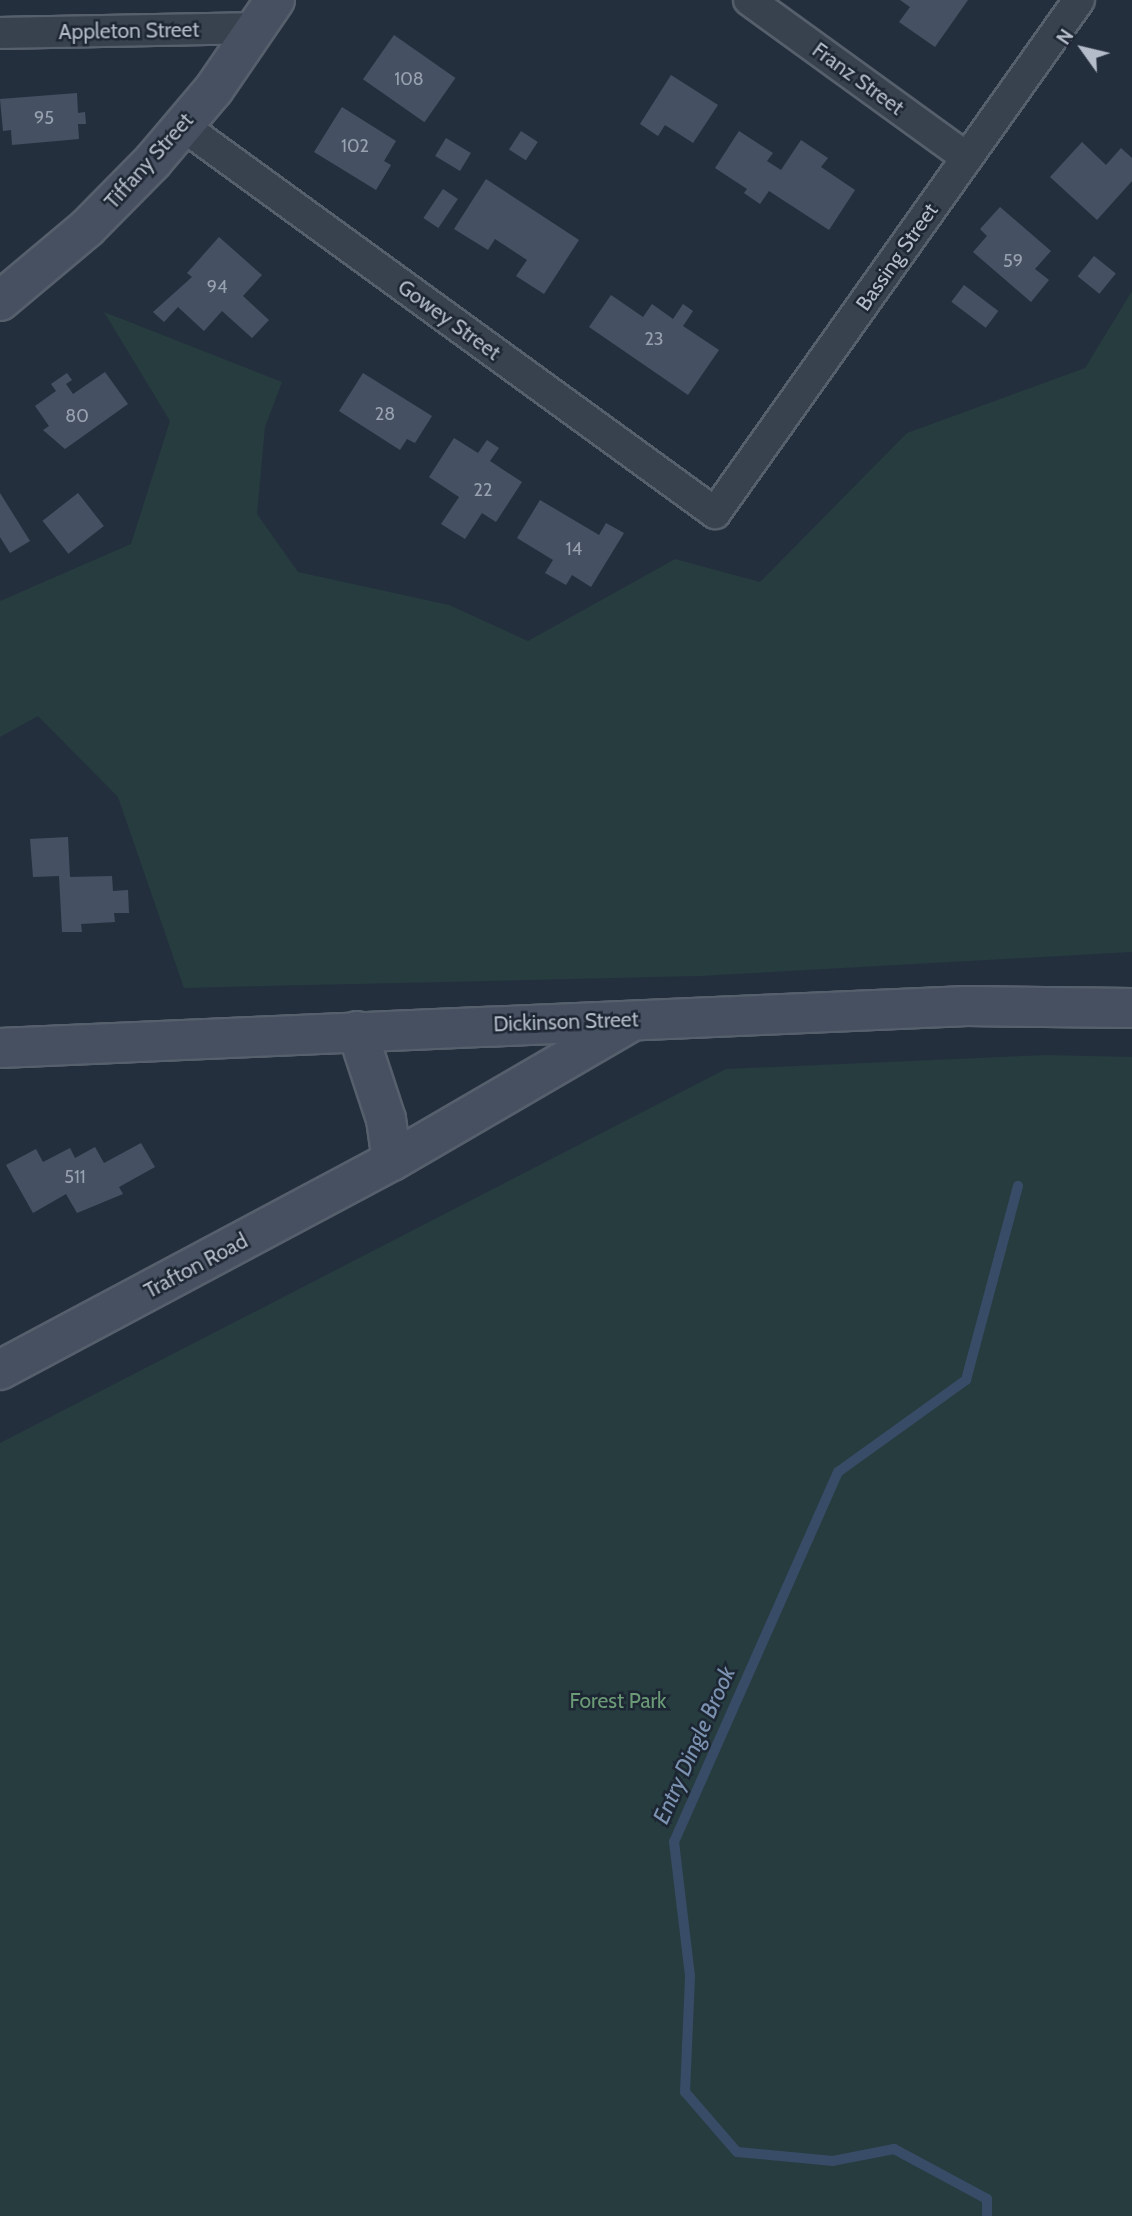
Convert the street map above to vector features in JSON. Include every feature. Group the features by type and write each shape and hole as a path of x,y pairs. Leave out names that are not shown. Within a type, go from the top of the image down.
{"main road":[{"name":"Tiffany Street","path":"0,301 87,228 183,126 266,14"},
{"name":"Dickinson Street","path":"0,1048 994,1005 1132,1008"},
{"name":"Trafton Road","path":"0,1370 392,1161 636,1019"},
{"path":"357,1031 386,1119 392,1161"}],"street":[{"name":"Franz Street","path":"749,0 967,158"},
{"name":"Bassing Street","path":"715,513 1079,0"},
{"name":"Appleton Street","path":"0,33 266,14"},
{"name":"Gowey Street","path":"183,126 715,513"}],"green space":[{"path":"1132,291 1132,952 700,976 184,988 118,797 38,716 0,737 0,601 131,544 170,421 104,312 282,382 265,427 257,514 298,572 449,605 528,641 675,559 760,582 907,433 1085,368"},
{"name":"Forest Park","path":"1047,1055 1132,1057 1132,2216 0,2216 0,1443 726,1069"}],"building":[{"path":"900,0 968,0 935,47 899,22 910,7"},
{"path":"394,35 455,78 424,122 363,79"},
{"path":"671,75 718,105 693,143 665,125 658,136 640,124"},
{"path":"77,93 78,113 85,112 86,124 78,124 79,139 12,145 11,130 3,131 0,99"},
{"path":"342,107 396,141 384,161 391,165 376,190 314,152"},
{"path":"521,131 538,142 526,160 509,149"},
{"path":"739,131 773,153 767,161 781,170 801,140 828,158 821,167 855,190 829,230 769,191 760,204 744,193 747,189 715,168"},
{"path":"446,138 471,153 460,171 435,156"},
{"path":"1082,142 1106,165 1121,148 1132,158 1132,181 1097,220 1050,177"},
{"path":"486,179 579,240 544,294 516,276 527,260 495,239 488,250 454,229"},
{"path":"443,189 458,199 438,228 423,218"},
{"path":"1000,207 1051,251 1035,269 1049,280 1031,302 973,252 987,236 980,229"},
{"path":"219,237 262,275 243,296 269,320 252,338 222,311 204,331 178,307 164,322 153,312 192,277 187,273"},
{"path":"1094,256 1116,274 1099,294 1078,276"},
{"path":"964,285 998,311 986,328 951,302"},
{"path":"611,295 643,317 652,304 673,319 683,304 693,311 683,326 719,350 688,395 589,327"},
{"path":"105,372 128,404 65,449 43,430 49,426 35,406 56,391 51,384 67,373 72,380 66,384 73,394"},
{"path":"363,373 432,416 415,443 407,439 400,450 339,411"},
{"path":"454,438 478,453 487,440 499,448 490,461 522,482 496,522 482,513 465,539 441,524 459,497 429,477"},
{"path":"0,493 30,541 10,553 0,537"},
{"path":"78,493 104,526 68,554 43,521"},
{"path":"540,500 599,535 606,523 624,533 591,587 572,575 566,585 545,573 553,560 517,538"},
{"path":"68,837 70,877 112,876 113,891 128,890 129,913 114,913 115,922 81,924 82,932 62,932 59,876 33,877 30,839"},
{"path":"141,1143 155,1167 119,1187 123,1194 77,1213 66,1194 33,1213 6,1165 36,1149 43,1162 70,1148 75,1158 95,1147 104,1163"}],"waterway":[{"name":"Entry Dingle Brook","path":"987,2216 987,2199 894,2149 833,2161 737,2152 685,2092 690,1976 674,1842 838,1472 966,1380 1018,1186"}]}
